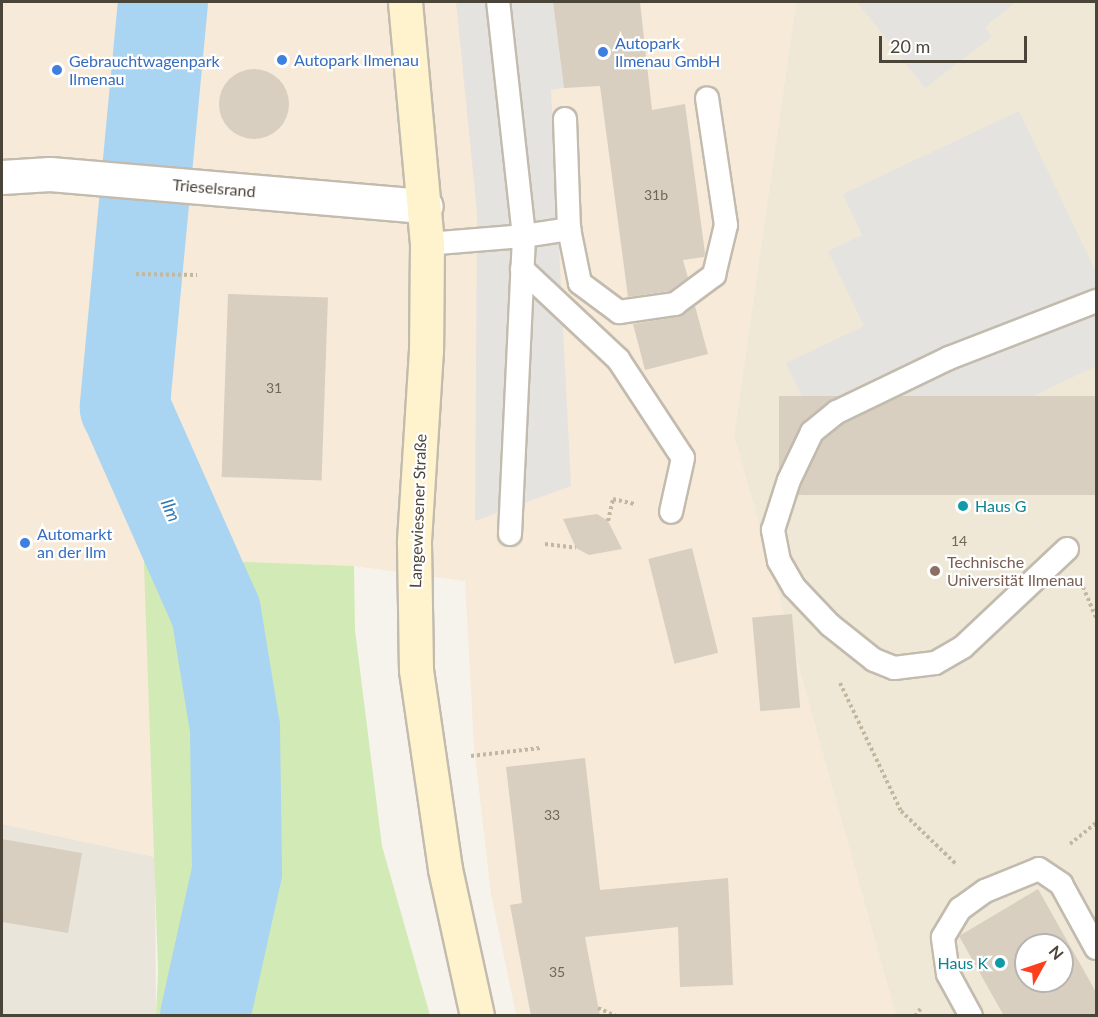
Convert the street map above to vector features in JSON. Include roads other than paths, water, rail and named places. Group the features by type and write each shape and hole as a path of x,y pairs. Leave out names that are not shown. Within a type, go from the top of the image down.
{"main road":[{"name":"Langewiesener Straße","path":"405,2 426,206 427,244 426,350 414,543 416,669 445,868 477,1016"}],"street":[{"name":"Trieselsrand","path":"2,177 50,174 426,206"}],"lane":[{"path":"498,2 524,236 510,534"},
{"path":"565,119 569,229 580,283 619,312 675,304 714,274 726,225 707,98"},
{"path":"427,244 524,236 569,229"},
{"path":"522,269 618,359 683,458 671,512"},
{"path":"1067,549 963,647 935,663 894,668 874,660 830,625 794,587 779,561 773,530 789,480 812,432 837,412 948,358 1096,302"},
{"path":"971,1016 948,974 943,937 960,909 984,891 1039,869 1061,884 1096,948"}],"waterway":[{"name":"Ilm","path":"163,2 125,407 216,612 235,728 237,872 205,1016"}],"place":[{"name":"Autopark Ilmenau GmbH","path":"603,52"},
{"name":"Autopark Ilmenau","path":"282,60"},
{"name":"Gebrauchtwagenpark Ilmenau","path":"57,70"},
{"name":"Haus G","path":"963,506"},
{"name":"Automarkt an der Ilm","path":"25,543"},
{"name":"Technische Universität Ilmenau","path":"935,571"},
{"name":"Haus K","path":"1000,963"}]}
